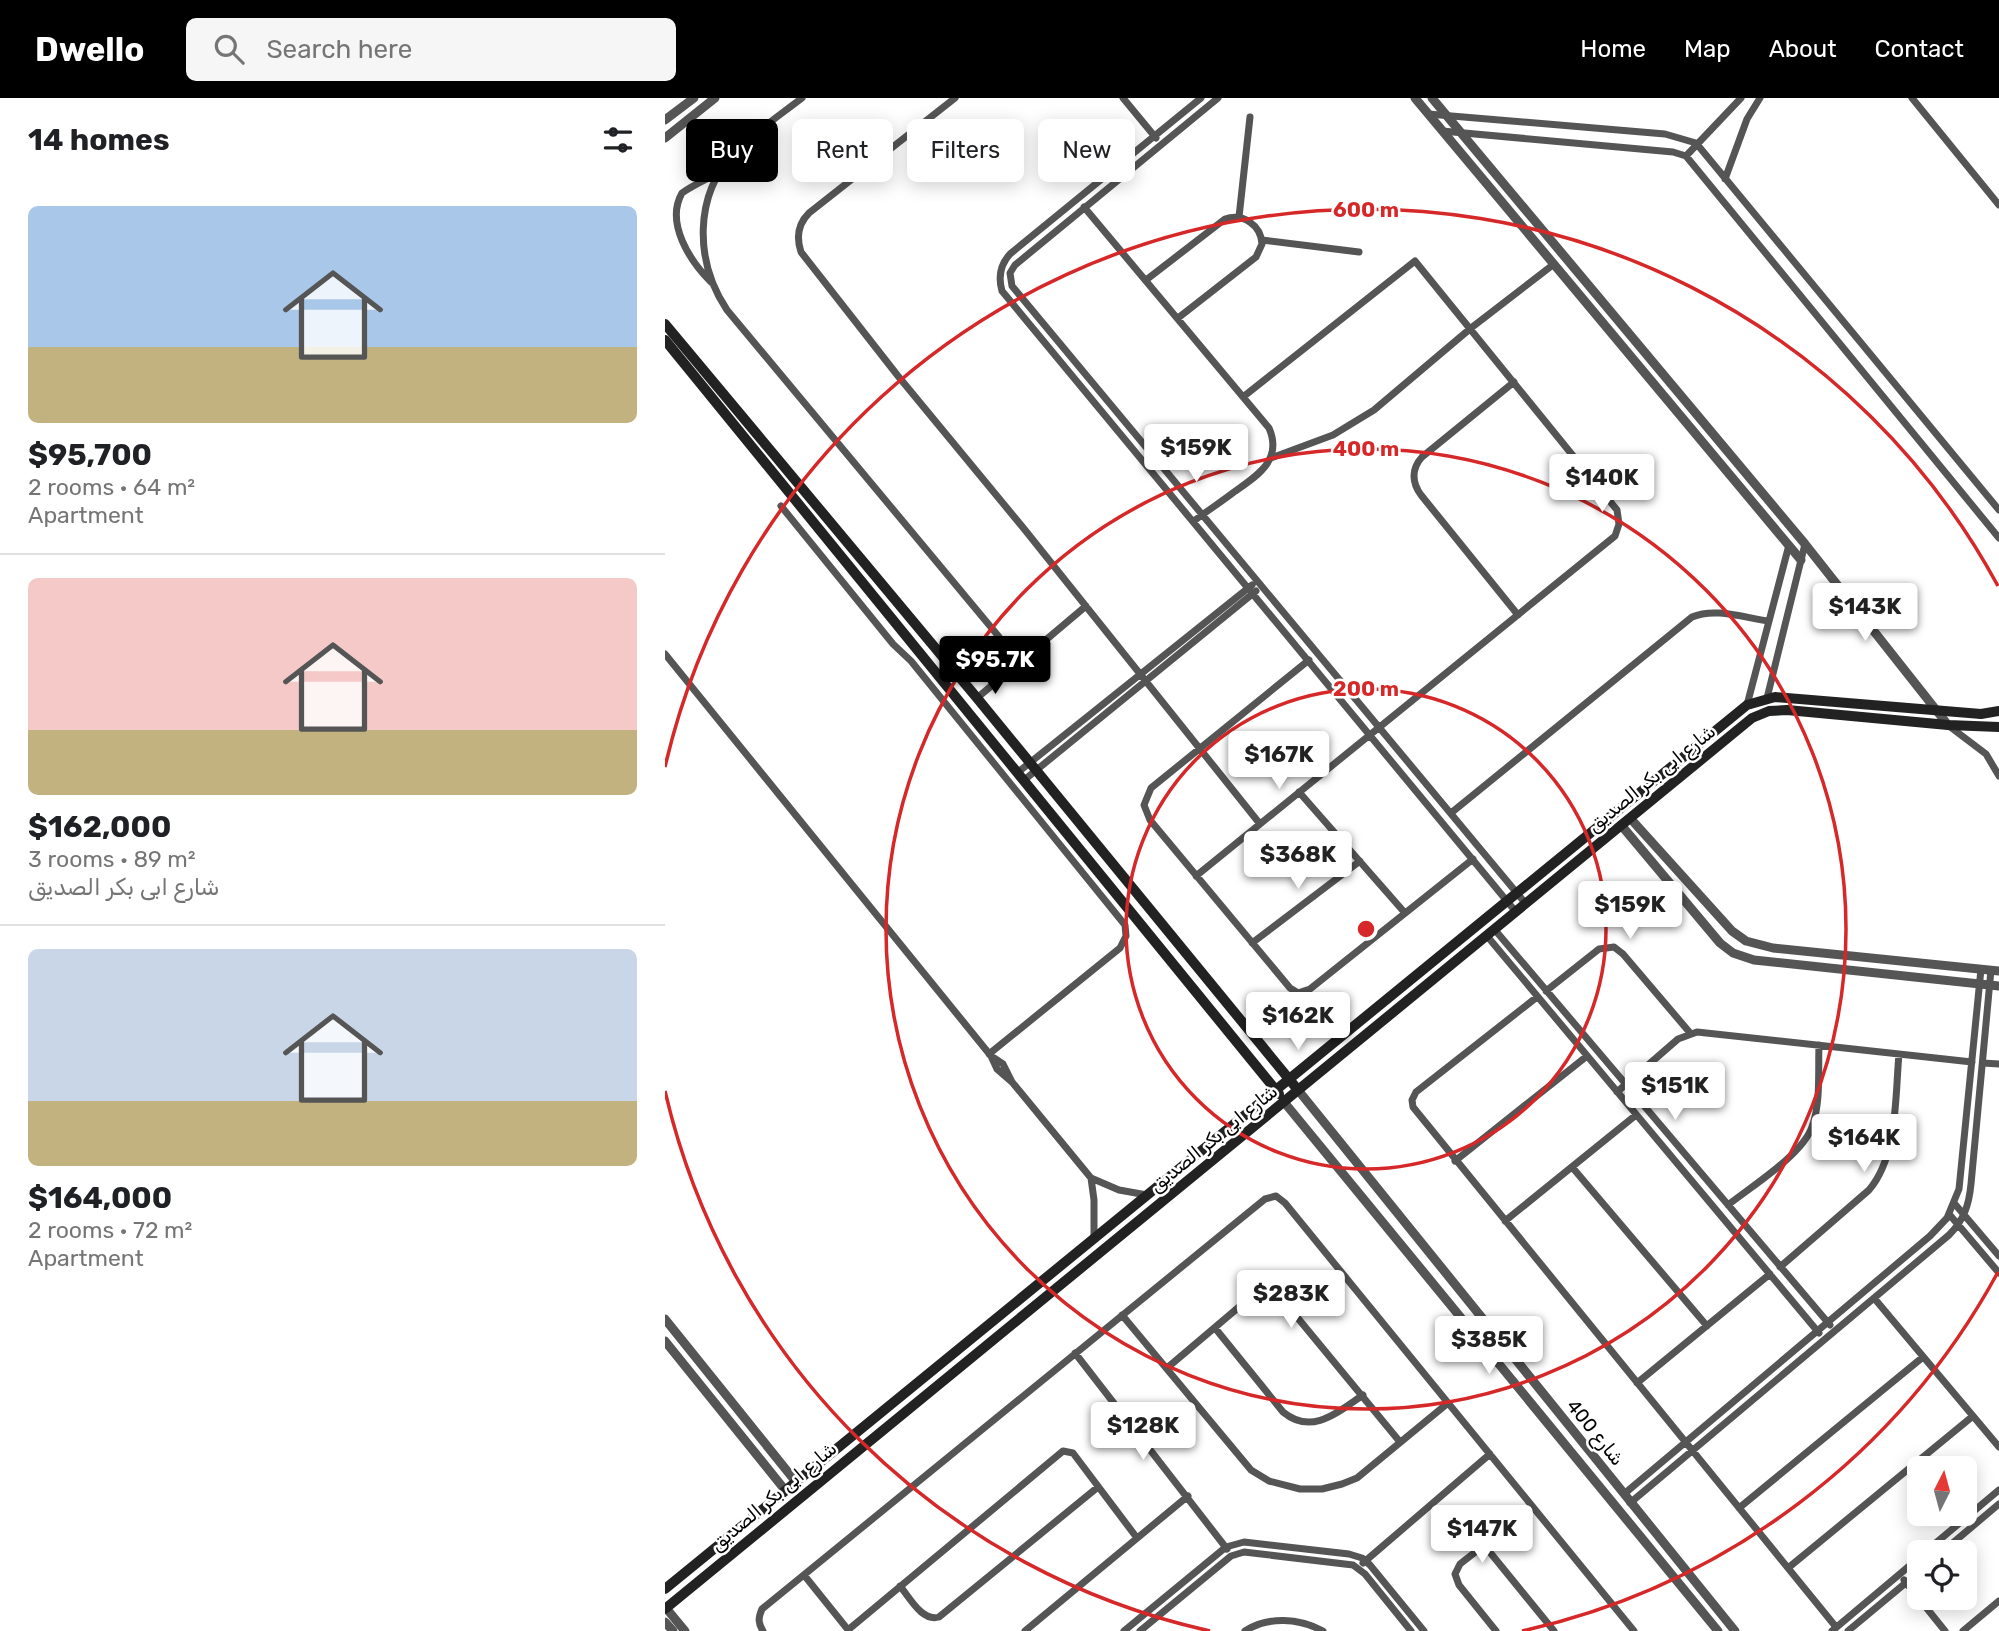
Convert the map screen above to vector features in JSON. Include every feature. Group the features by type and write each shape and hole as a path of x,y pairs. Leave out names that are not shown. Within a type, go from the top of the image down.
{"main road":[{"path":"665,324 977,698 1298,1090"},
{"path":"665,340 1284,1102"},
{"name":"شارع ابى بكر الصديق","path":"665,1589 1747,705 1767,698 1981,714 1999,710"},
{"name":"شارع ابى بكر الصديق","path":"665,1608 1752,718 1769,711 1787,710 1999,727"},
{"path":"922,1380 930,1390"}],"street":[{"path":"665,120 694,98"},
{"path":"665,138 715,98"},
{"path":"775,119 802,98"},
{"path":"955,98 809,213 800,227 799,246 804,257 898,376 1260,824"},
{"path":"1123,98 1161,145"},
{"path":"1201,98 1010,254 1001,268 999,279 1002,291 1516,912"},
{"path":"1218,98 1014,265 1010,273 1012,286 1526,904"},
{"path":"1415,98 1801,560"},
{"path":"1432,98 1793,529 1948,725 1986,754 1999,776"},
{"path":"1686,156 1741,98"},
{"path":"1725,179 1747,119 1761,98"},
{"path":"1912,98 1998,203"},
{"path":"1428,114 1665,134 1696,143 1999,510"},
{"path":"1239,217 1249,117"},
{"path":"1442,131 1673,152 1686,156 1999,538"},
{"path":"667,220 670,208 677,198 703,182"},
{"path":"715,182 709,194 702,230 704,255 713,284 727,310 1020,662"},
{"path":"1084,207 1269,428 1273,440 1271,458 1260,474 1194,521"},
{"path":"1146,280 1221,221 1230,217 1239,217 1251,223 1259,232 1262,248 1256,257 1178,318"},
{"path":"1262,240 1359,252"},
{"path":"673,243 713,284"},
{"path":"1196,876 1615,536 1619,518 1616,510 1415,261 1243,397"},
{"path":"1271,458 1333,435 1359,421 1471,328 1554,264"},
{"path":"1514,382 1422,457 1414,474 1415,486 1421,495 1518,615"},
{"path":"781,506 1125,925 1126,936 1120,948 990,1055"},
{"path":"1747,705 1793,529"},
{"path":"1767,698 1805,544"},
{"path":"1020,777 1260,583"},
{"path":"977,698 1086,606"},
{"path":"1451,813 1692,617 1715,613 1769,621"},
{"path":"665,654 990,1055 997,1069 1012,1082 1091,1178 1119,1190 1148,1195"},
{"path":"1309,660 1151,788 1144,805 1150,820 1196,876 1290,988 1302,993 1473,859"},
{"path":"1299,792 1405,913"},
{"path":"1630,818 1725,925 1747,940 1773,948 1991,970"},
{"path":"1621,825 1720,943 1740,956 1761,961 1995,985"},
{"path":"1252,943 1360,861"},
{"path":"1491,933 1546,991 1835,1331"},
{"path":"1491,933 1537,997 1825,1339"},
{"path":"1546,991 1599,949 1614,947 1623,954 1691,1034"},
{"path":"1624,1494 1937,1230 1949,1214 1958,1189 1980,984 1991,970"},
{"path":"1619,1512 1958,1225 1964,1215 1972,1184 1983,1063 1995,985 1991,970"},
{"path":"1537,997 1414,1094 1412,1104 1415,1111 1788,1568 1834,1629 1907,1568"},
{"path":"1617,1092 1673,1044 1691,1034 1705,1032 1972,1062"},
{"path":"1728,1205 1795,1152 1808,1136 1815,1113 1819,1045"},
{"path":"1780,1267 1869,1190 1879,1177 1887,1161 1890,1145 1899,1054"},
{"path":"1455,1161 1587,1056"},
{"path":"1983,1063 1999,1064"},
{"name":"شارع 400","path":"1298,1090 1735,1631"},
{"name":"شارع 400","path":"1284,1102 1718,1631"},
{"path":"1505,1221 1636,1115"},
{"path":"1572,1167 1707,1326"},
{"path":"1091,1178 1094,1239"},
{"path":"763,1631 759,1623 762,1609 1265,1199 1276,1196 1281,1198 1634,1631"},
{"path":"1954,1203 1999,1256"},
{"path":"1949,1214 1999,1273"},
{"path":"1637,1383 1770,1274"},
{"path":"1167,1368 1259,1290 1273,1288 1401,1443"},
{"path":"1874,1298 1999,1447"},
{"path":"1122,1315 1251,1470 1279,1485 1311,1490 1342,1485 1357,1478 1448,1403"},
{"path":"665,1319 796,1482"},
{"path":"1215,1328 1283,1412 1298,1421 1308,1423 1329,1418 1363,1395"},
{"path":"665,1341 785,1490"},
{"path":"1075,1353 1188,1496 1231,1556"},
{"path":"1739,1508 1923,1357"},
{"path":"1788,1568 1973,1416"},
{"path":"804,1575 848,1630 1063,1451 1073,1453 1137,1538"},
{"path":"1358,1567 1490,1454"},
{"path":"900,1586 925,1616 934,1619 939,1617 1098,1487"},
{"path":"1939,1540 1999,1490"},
{"path":"1025,1631 1188,1496"},
{"path":"1956,1540 1999,1504"},
{"path":"1496,1631 1455,1580 1457,1568 1533,1507"},
{"path":"1124,1631 1226,1546 1249,1542 1349,1554 1365,1560 1425,1631"},
{"path":"1485,1545 1555,1631"},
{"path":"1140,1631 1231,1556 1244,1552 1358,1567 1411,1631"},
{"path":"1899,1574 1945,1631"},
{"path":"1848,1631 1906,1582"},
{"path":"1963,1631 1999,1601"},
{"path":"665,1608 685,1631"},
{"path":"1245,1631 1262,1623 1283,1620 1323,1631"},
{"path":"665,1622 673,1631"}]}
